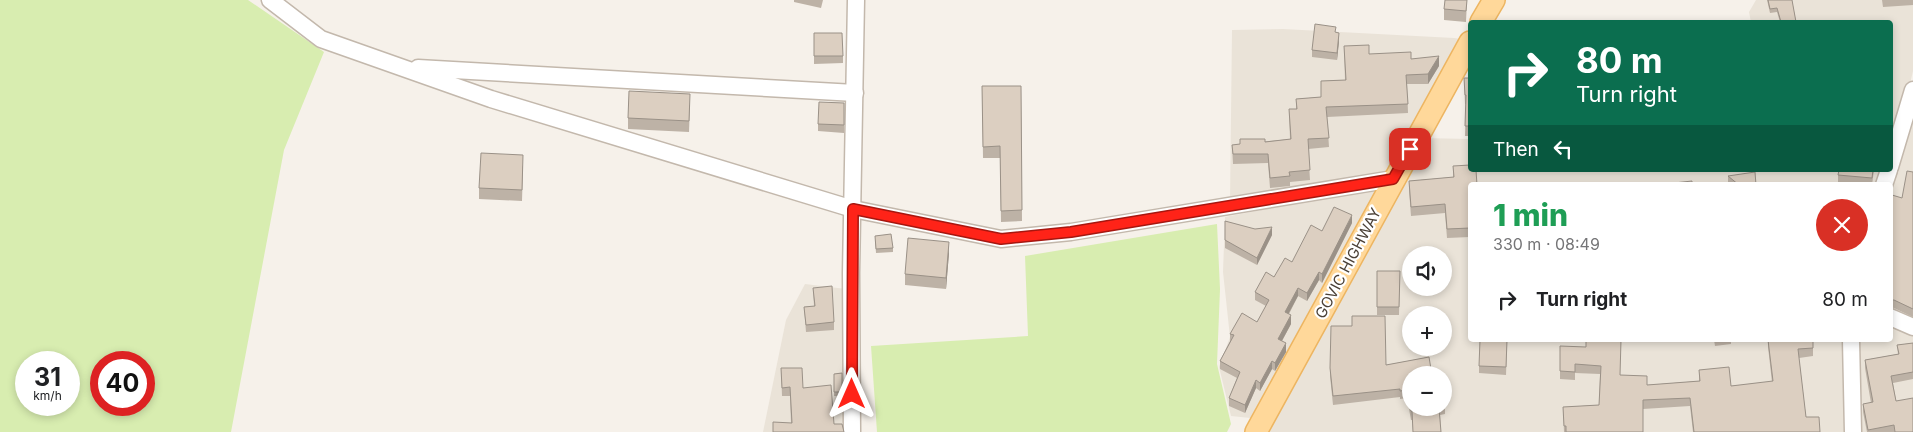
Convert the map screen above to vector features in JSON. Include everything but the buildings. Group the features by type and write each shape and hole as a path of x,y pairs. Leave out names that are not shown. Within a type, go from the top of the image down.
{"main road":[{"path":"1482,20 1494,0"},
{"name":"GOVIC HIGHWAY","path":"1256,432 1393,179 1468,46"}],"street":[{"path":"270,0 321,40 491,100 853,209 1001,239 1071,232 1393,179"},
{"path":"852,432 856,0"},
{"path":"398,67 855,94"},
{"path":"1893,158 1913,90"},
{"path":"1893,318 1913,327"},
{"path":"1851,342 1853,432"}],"shaded area":[{"path":"1756,0 1913,0 1913,71 1893,144 1893,20 1751,20 1749,12"},
{"path":"1283,29 1468,40 1392,174 1230,202 1232,30"},
{"path":"1913,101 1913,432 1853,432 1851,342 1893,342 1893,182 1891,182"},
{"path":"1422,138 1468,139 1468,172 1884,172 1881,182 1468,182 1468,342 1847,342 1849,432 1261,432"},
{"path":"1387,186 1260,419 1231,416 1219,367 1230,337 1223,272 1225,217"},
{"path":"805,284 846,289 849,432 763,432 786,320"}],"green space":[{"path":"0,0 248,0 324,52 284,150 231,432 0,432"},
{"path":"1217,224 1220,289 1217,364 1231,424 1227,432 877,432 871,346 1028,336 1025,256"}],"route":[{"path":"852,394 853,209 1001,239 1071,232 1220,209 1393,179 1410,149"}]}
